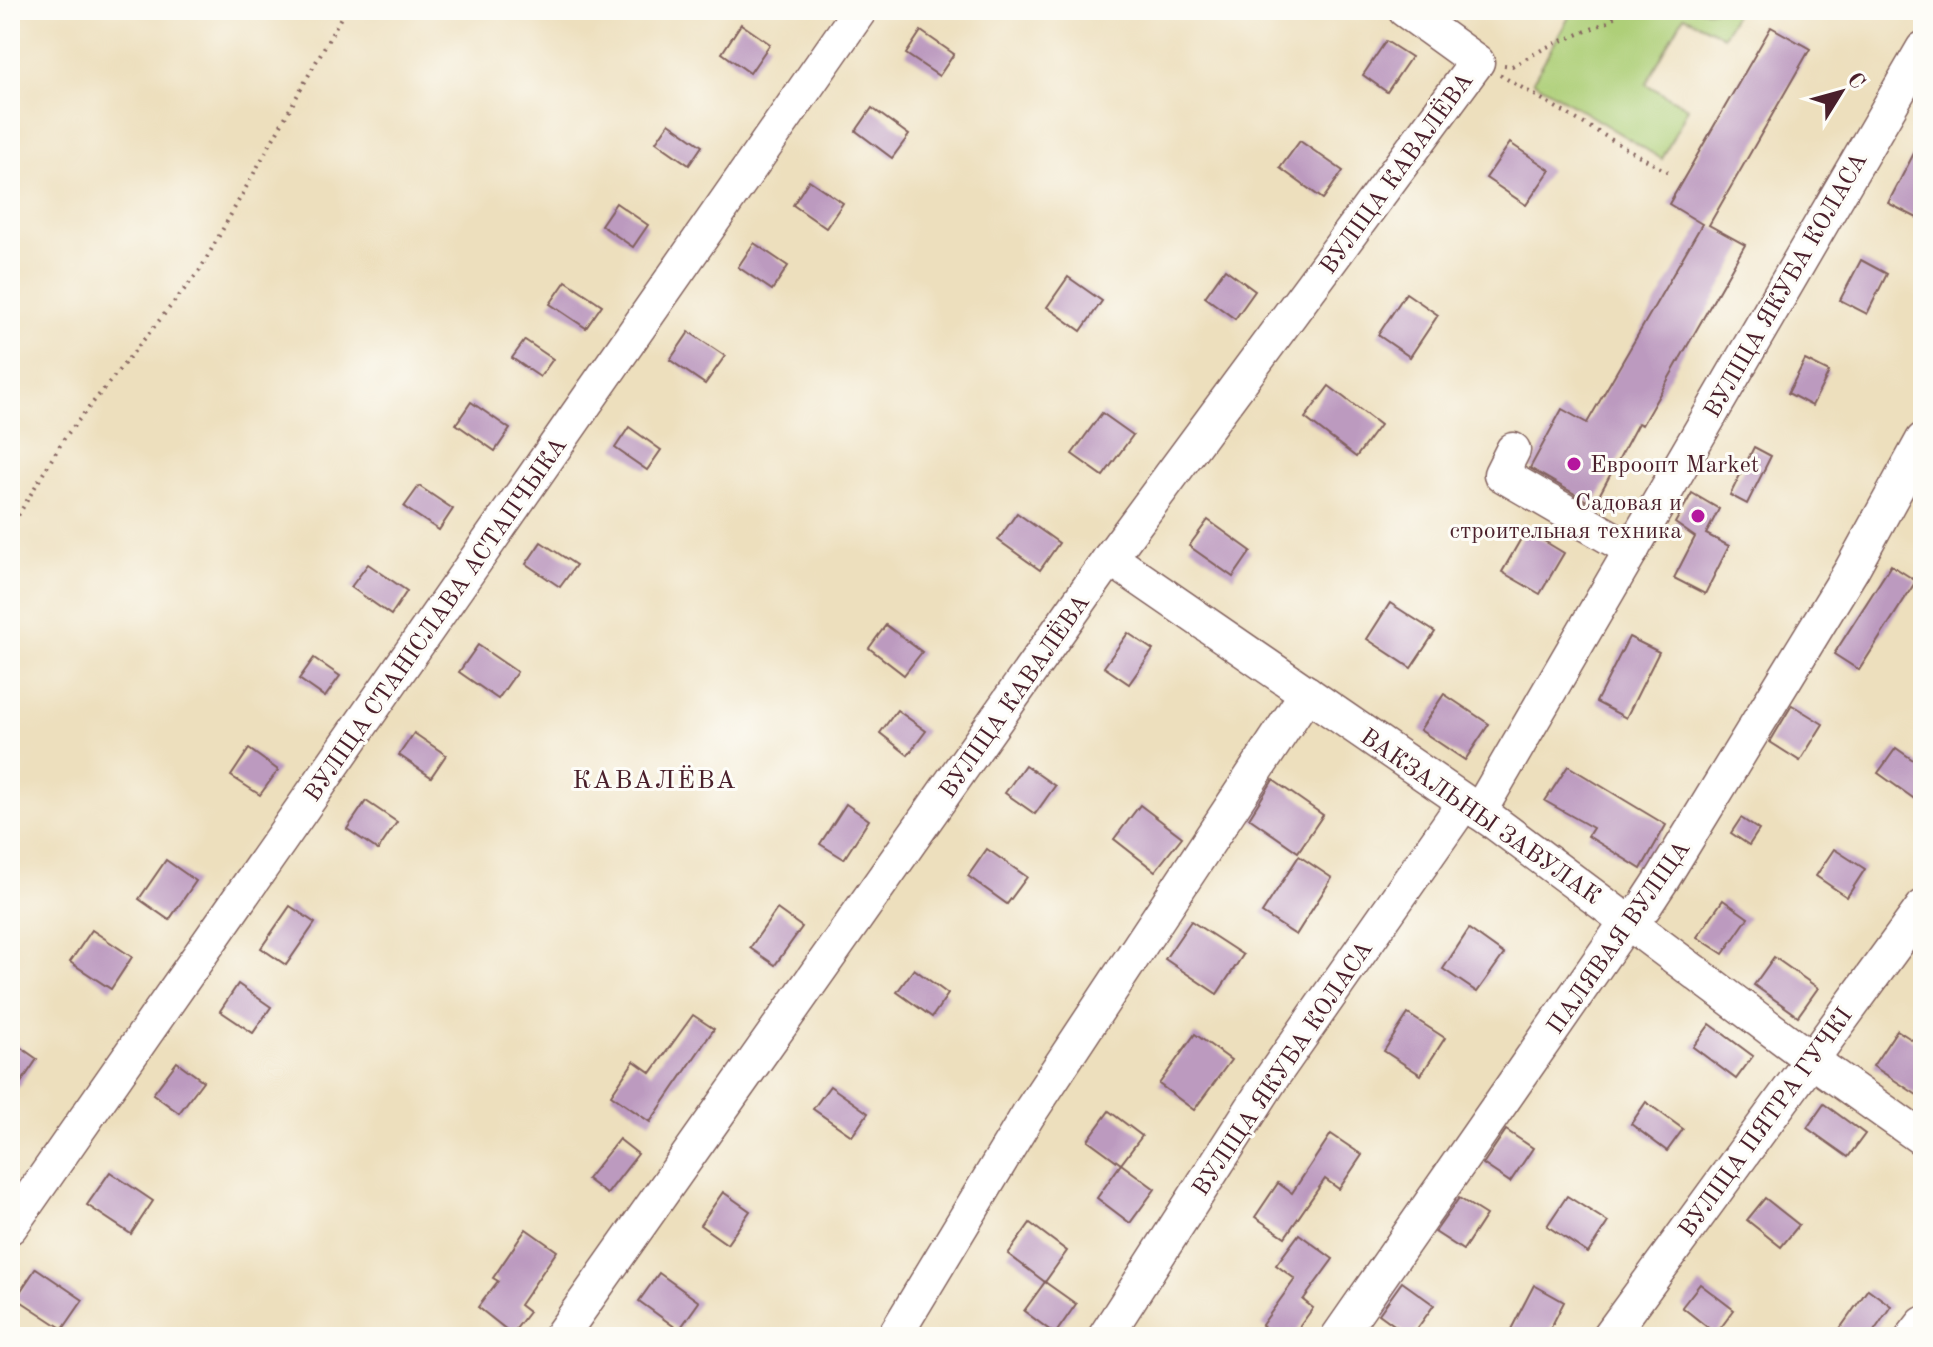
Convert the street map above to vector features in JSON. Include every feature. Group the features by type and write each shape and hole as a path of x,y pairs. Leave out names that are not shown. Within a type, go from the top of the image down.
{"street":[{"name":"ВУЛІЦА СТАНІСЛАВА АСТАПЧЫКА","path":"10,1227 860,10"},
{"path":"1405,10 1477,62"},
{"name":"ВУЛІЦА ЯКУБА КОЛАСА","path":"1105,1337 1273,1076 1472,807 1632,550 1923,49"},
{"name":"ВУЛІЦА КАВАЛЁВА","path":"560,1337 1110,558 1477,62"},
{"name":"ПАЛЯВАЯ ВУЛІЦА","path":"1338,1337 1628,920 1644,907 1663,878 1852,569 1923,440"},
{"path":"1513,450 1501,474 1632,550"},
{"name":"ВАКЗАЛЬНЫ ЗАВУЛАК","path":"1110,558 1472,807 1923,1139"},
{"path":"894,1337 1028,1115 1307,693"},
{"name":"ВУЛІЦА ПЯТРА ГУЧКІ","path":"1609,1337 1923,907"},
{"path":"1913,1337 1923,1324"}],"path":[{"path":"10,529 65,437 200,270 345,10"},
{"path":"1477,62 1512,66 1547,47 1608,22 1622,10"},
{"path":"1477,62 1669,173"}],"green space":[{"path":"1573,10 1737,10 1723,36 1684,16 1646,84 1688,108 1662,159 1533,81"}],"building":[{"path":"741,24 770,44 750,73 722,53"},
{"path":"1771,27 1810,49 1709,225 1745,245 1642,425 1638,423 1594,505 1530,468 1562,409 1587,423 1702,224 1669,204"},
{"path":"921,31 954,54 939,76 906,54"},
{"path":"1386,41 1411,57 1387,92 1363,75"},
{"path":"872,108 909,135 892,158 856,131"},
{"path":"669,123 702,146 689,165 656,142"},
{"path":"1923,136 1923,221 1888,203"},
{"path":"1300,141 1343,171 1323,199 1280,168"},
{"path":"1510,143 1550,170 1526,205 1486,178"},
{"path":"809,180 843,203 826,228 793,205"},
{"path":"616,203 648,225 633,247 601,225"},
{"path":"754,243 788,266 772,290 738,267"},
{"path":"1861,260 1887,274 1867,314 1840,300"},
{"path":"1225,269 1255,291 1235,319 1205,297"},
{"path":"1068,277 1102,301 1081,331 1047,307"},
{"path":"566,281 602,305 586,328 550,304"},
{"path":"1406,293 1438,315 1410,357 1378,335"},
{"path":"689,332 725,356 705,384 670,360"},
{"path":"525,340 553,359 540,377 512,358"},
{"path":"1805,360 1829,372 1812,406 1788,393"},
{"path":"1329,386 1380,425 1356,457 1305,418"},
{"path":"471,402 510,429 495,451 456,424"},
{"path":"1102,413 1133,435 1103,476 1072,454"},
{"path":"629,427 661,450 647,470 615,448"},
{"path":"1754,447 1771,456 1747,504 1730,495"},
{"path":"419,486 453,509 439,530 404,507"},
{"path":"1692,493 1719,509 1706,534 1729,546 1705,594 1674,578 1695,537 1675,523"},
{"path":"1017,513 1059,543 1040,570 998,540"},
{"path":"1208,520 1251,551 1233,577 1189,546"},
{"path":"1526,530 1564,553 1540,594 1502,572"},
{"path":"541,542 576,565 560,587 526,564"},
{"path":"368,564 407,591 391,615 351,587"},
{"path":"1891,565 1916,581 1859,670 1834,654"},
{"path":"1390,603 1435,632 1411,668 1367,639"},
{"path":"886,625 922,652 904,675 869,648"},
{"path":"1128,633 1153,650 1129,684 1104,667"},
{"path":"1629,637 1659,652 1626,718 1596,702"},
{"path":"478,645 517,672 498,699 459,672"},
{"path":"314,658 340,676 325,697 299,679"},
{"path":"1444,694 1489,724 1465,760 1420,730"},
{"path":"1792,705 1823,724 1800,761 1770,742"},
{"path":"897,710 926,731 908,755 880,733"},
{"path":"414,733 446,755 431,777 399,755"},
{"path":"1896,748 1923,767 1923,805 1878,773"},
{"path":"249,749 278,770 260,795 231,776"},
{"path":"1025,765 1055,786 1035,814 1005,793"},
{"path":"1568,766 1666,825 1641,869 1588,836 1593,828 1545,801"},
{"path":"1273,780 1323,815 1298,852 1249,818"},
{"path":"366,801 397,822 378,850 347,829"},
{"path":"846,804 869,820 844,859 820,844"},
{"path":"1140,805 1182,837 1155,871 1114,839"},
{"path":"1741,818 1759,830 1749,845 1731,833"},
{"path":"987,849 1027,877 1007,904 968,876"},
{"path":"1834,849 1865,869 1847,897 1816,876"},
{"path":"1299,856 1332,878 1296,935 1262,913"},
{"path":"166,860 196,881 169,920 139,899"},
{"path":"1723,900 1748,918 1723,954 1697,937"},
{"path":"290,906 315,923 286,965 261,948"},
{"path":"777,909 802,927 775,965 750,948"},
{"path":"1191,921 1243,955 1217,994 1165,959"},
{"path":"1469,929 1504,954 1477,992 1443,969"},
{"path":"92,930 132,957 111,989 70,962"},
{"path":"1774,957 1818,988 1798,1016 1754,985"},
{"path":"914,969 948,994 932,1017 897,992"},
{"path":"238,984 271,1007 253,1033 220,1011"},
{"path":"1408,1014 1445,1038 1421,1075 1384,1051"},
{"path":"693,1015 714,1029 650,1122 611,1095 634,1061 651,1073"},
{"path":"1710,1024 1753,1056 1736,1079 1693,1047"},
{"path":"1897,1030 1923,1047 1923,1099 1873,1066"},
{"path":"1195,1034 1231,1060 1194,1110 1159,1084"},
{"path":"10,1040 37,1059 10,1099"},
{"path":"177,1062 203,1081 179,1113 153,1094"},
{"path":"830,1086 868,1113 852,1136 813,1109"},
{"path":"1646,1102 1683,1129 1667,1151 1631,1124"},
{"path":"1824,1104 1865,1134 1848,1157 1807,1128"},
{"path":"1109,1111 1142,1136 1121,1164 1088,1140"},
{"path":"1506,1130 1533,1148 1510,1182 1483,1164"},
{"path":"1331,1134 1362,1155 1339,1189 1325,1179 1285,1237 1255,1217 1278,1183 1292,1193"},
{"path":"619,1139 638,1154 607,1194 587,1179"},
{"path":"1121,1164 1155,1189 1130,1223 1097,1198"},
{"path":"110,1172 153,1201 131,1234 87,1205"},
{"path":"723,1192 750,1211 727,1244 700,1225"},
{"path":"1567,1196 1608,1222 1588,1253 1547,1226"},
{"path":"1459,1198 1486,1215 1463,1250 1435,1232"},
{"path":"1765,1198 1799,1225 1781,1247 1747,1220"},
{"path":"1030,1223 1067,1251 1045,1282 1008,1254"},
{"path":"526,1229 557,1251 520,1305 529,1312 512,1334 478,1307 498,1281 493,1278"},
{"path":"1299,1234 1333,1259 1303,1300 1313,1308 1292,1337 1278,1337 1262,1325 1295,1279 1276,1265"},
{"path":"36,1268 83,1300 63,1329 16,1298"},
{"path":"659,1273 699,1302 679,1330 639,1301"},
{"path":"1045,1282 1076,1304 1055,1334 1024,1311"},
{"path":"1402,1282 1434,1305 1411,1337 1379,1314"},
{"path":"1700,1284 1734,1310 1716,1334 1682,1307"},
{"path":"1534,1285 1564,1302 1546,1337 1507,1337"},
{"path":"1868,1289 1891,1306 1870,1337 1834,1337"}],"place":[{"name":"Евроопт Market","path":"1574,464"},
{"name":"Садовая и строительная техника","path":"1698,516"}],"district":[{"name":"КАВАЛЁВА","path":"655,779"}]}
